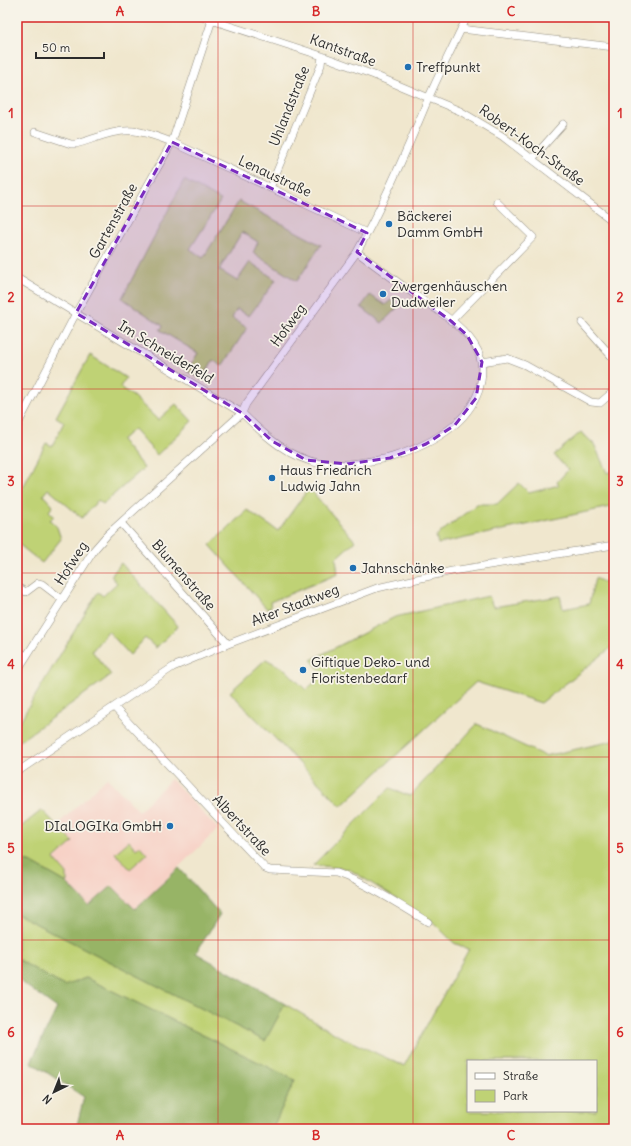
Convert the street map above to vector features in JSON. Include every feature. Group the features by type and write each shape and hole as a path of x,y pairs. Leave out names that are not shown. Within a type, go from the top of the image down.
{"street":[{"name":"Kantstraße","path":"202,17 374,74 429,97"},
{"name":"Hofweg","path":"17,671 94,550 108,534 242,413 246,404 357,252 413,138 429,97 467,17"},
{"name":"Gartenstraße","path":"18,423 76,313 172,142 212,20"},
{"path":"461,29 614,46"},
{"name":"Uhlandstraße","path":"270,188 320,65 322,56"},
{"name":"Robert-Koch-Straße","path":"429,97 460,110 482,123 614,222"},
{"path":"532,159 563,124"},
{"name":"Lenaustraße","path":"35,132 71,144 76,144 112,133 133,131 143,132 172,142 367,233"},
{"path":"451,321 533,237 497,202"},
{"path":"357,252 451,321 467,335 477,350 482,362 507,358 525,365 591,402 600,403 614,391"},
{"name":"Im Schneiderfeld","path":"17,278 242,413 272,441 290,452 306,460 324,464 347,464 390,458 435,439 455,426 469,410 476,398 480,385 482,362"},
{"path":"582,323 614,359"},
{"name":"Blumenstraße","path":"121,522 228,644"},
{"name":"Alter Stadtweg","path":"17,772 173,667 228,644 377,588 452,571 614,545"},
{"name":"Hofweg","path":"17,587 26,592 38,583 42,584 63,600"},
{"path":"17,649 26,657"},
{"name":"Albertstraße","path":"114,707 265,868 270,870 336,874 345,877 398,904 428,922"}],"highlighted area":[{"path":"172,142 367,233 357,252 451,321 467,335 482,362 476,398 455,425 426,444 390,458 347,464 306,460 272,441 242,413 76,313"}],"shaded area":[{"path":"107,778 139,811 171,779 218,829 135,909 89,906 67,883 67,874 54,860 73,842 57,825"}],"green space":[{"path":"184,180 221,200 190,249 203,258 239,201 321,245 297,281 253,253 258,242 242,232 219,270 237,281 250,262 276,280 249,316 237,309 232,318 247,328 222,366 213,360 202,380 187,371 198,353 160,330 163,326 122,298"},
{"path":"370,295 385,305 391,300 398,307 382,323 361,307"},
{"path":"90,355 126,378 120,387 134,397 158,420 176,404 192,421 157,455 134,429 121,440 144,468 103,504 98,500 82,518 48,489 43,495 53,506 49,511 54,516 50,520 57,527 61,539 42,563 17,543 17,499 46,443 52,446 64,422 56,417"},
{"path":"581,432 594,444 607,473 614,471 614,506 438,544 436,536 477,504 497,504 519,483 529,493 559,485 557,482 568,470 554,455"},
{"path":"309,488 355,541 336,558 338,574 270,602 271,607 267,609 210,545 247,510 278,531"},
{"path":"121,563 178,626 156,648 145,638 130,655 108,631 92,651 111,675 17,743 17,726 98,592 103,596 117,583 111,576"},
{"path":"595,578 614,587 614,648 612,647 541,703 476,682 341,806 230,692 266,659 286,670 306,690 324,674 311,660 395,617 489,596 493,607 560,596 563,609 589,604"},
{"path":"477,724 545,756 613,741 614,728 614,1129 272,1129 295,1080 86,978 64,986 17,959 17,914 265,1041 285,1004 339,1036 404,1066 469,949 454,943 433,922 349,869 313,865 390,788 410,796"},
{"path":"42,810 73,842 54,859 67,874 67,883 32,863 17,859 17,830"},
{"path":"129,841 136,849 140,846 147,854 130,869 115,853"},
{"path":"17,859 32,863 67,883 89,906 112,886 135,909 179,868 220,914 196,953 285,1004 265,1041 17,914"},
{"path":"17,959 64,986 86,978 295,1080 272,1129 76,1129 84,1097 31,1062 57,1008 17,979"}],"place":[{"name":"Treffpunkt","path":"408,67"},
{"name":"Bäckerei Damm GmbH","path":"389,224"},
{"name":"Zwergenhäuschen Dudweiler","path":"383,294"},
{"name":"Haus Friedrich Ludwig Jahn","path":"272,478"},
{"name":"Jahnschänke","path":"353,568"},
{"name":"Giftique Deko- und Floristenbedarf","path":"303,670"},
{"name":"DIaLOGIKa GmbH","path":"170,826"}]}
